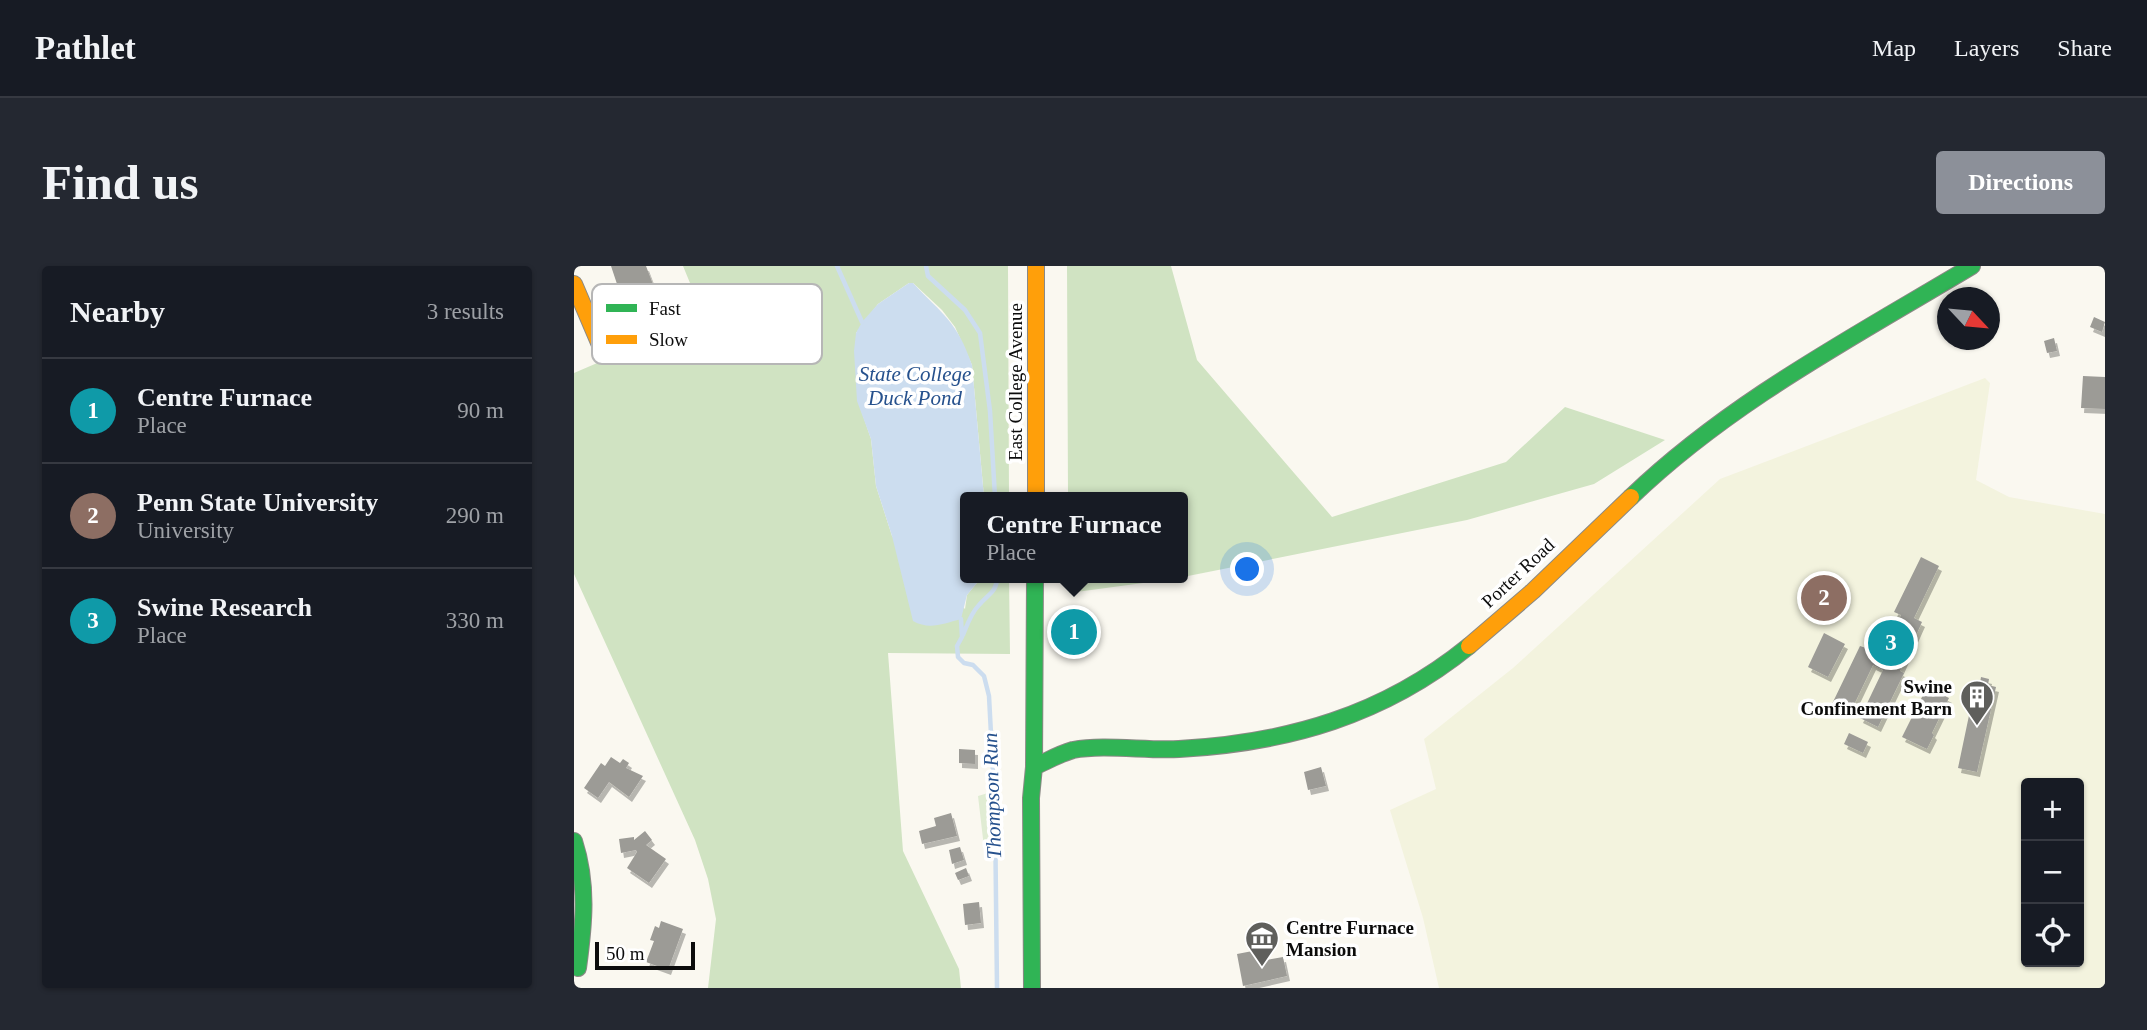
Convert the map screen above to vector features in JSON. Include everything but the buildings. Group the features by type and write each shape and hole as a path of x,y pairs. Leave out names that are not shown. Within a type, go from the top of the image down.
{"street":[{"name":"East College Avenue","path":"1036,266 1036,492"},
{"name":"Porter Road","path":"1034,767 1075,750 1155,750 1218,746 1282,737 1349,717 1396,695 1437,671 1469,647 1647,482 1731,414 1972,266"},
{"path":"574,284 592,325"},
{"path":"1032,988 1031,798 1034,767 1035,583"},
{"path":"574,841 586,894 578,968"}],"green space":[{"path":"683,266 1008,266 1009,492 984,492 972,365 955,327 942,310 913,283 909,283 878,304 856,333 858,401 871,439 876,486 892,536 965,609 967,595 977,583 1009,583 1010,654 888,653 903,851 959,969 961,988 708,988 716,919 708,879 695,840 574,574 574,373 595,364 822,364 822,284 690,284"},
{"path":"1067,266 1171,266 1197,360 1332,517 1506,462 1565,407 1665,440 1594,484 1467,520 1188,576 1188,492 1068,492"},
{"path":"1985,378 1990,383 1976,480 2009,497 2105,514 2105,988 1439,988 1423,918 1390,810 1436,789 1424,739 1513,668 1720,479"},
{"path":"1069,583 1143,583 1069,593"},
{"path":"988,793 991,827 985,856 978,796"}],"water":[{"name":"State College Duck Pond","path":"913,283 955,328 972,365 984,492 960,492 960,583 977,583 967,595 961,619 936,625 913,621 892,536 876,486 871,439 857,401 854,351 856,333 878,304"}],"waterway":[{"path":"837,266 862,322"},
{"path":"926,266 928,276 965,310 980,333 990,411 995,492"},
{"path":"963,635 969,619 997,583"},
{"name":"Thompson Run","path":"961,619 962,637 957,646 958,657 964,663 973,665 984,676 989,696 995,810 997,988"}],"traffic: fast":[{"path":"1631,497 1670,462 1752,400 1972,266"},
{"path":"1032,988 1031,798 1034,767 1035,583"},
{"path":"1034,767 1073,750 1085,748 1179,749 1219,746 1296,732 1369,707 1437,670 1469,646"},
{"path":"574,841 583,888 578,968"}],"traffic: slow":[{"path":"1036,266 1036,492"},
{"path":"574,284 592,326"},
{"path":"1469,646 1533,591 1631,497"}],"place":[{"name":"Penn State University","path":"1824,598"},
{"name":"Centre Furnace","path":"1074,632"},
{"name":"Swine Research","path":"1891,643"},
{"name":"Swine Confinement Barn","path":"1977,727"},
{"name":"Centre Furnace Mansion","path":"1262,968"}]}
